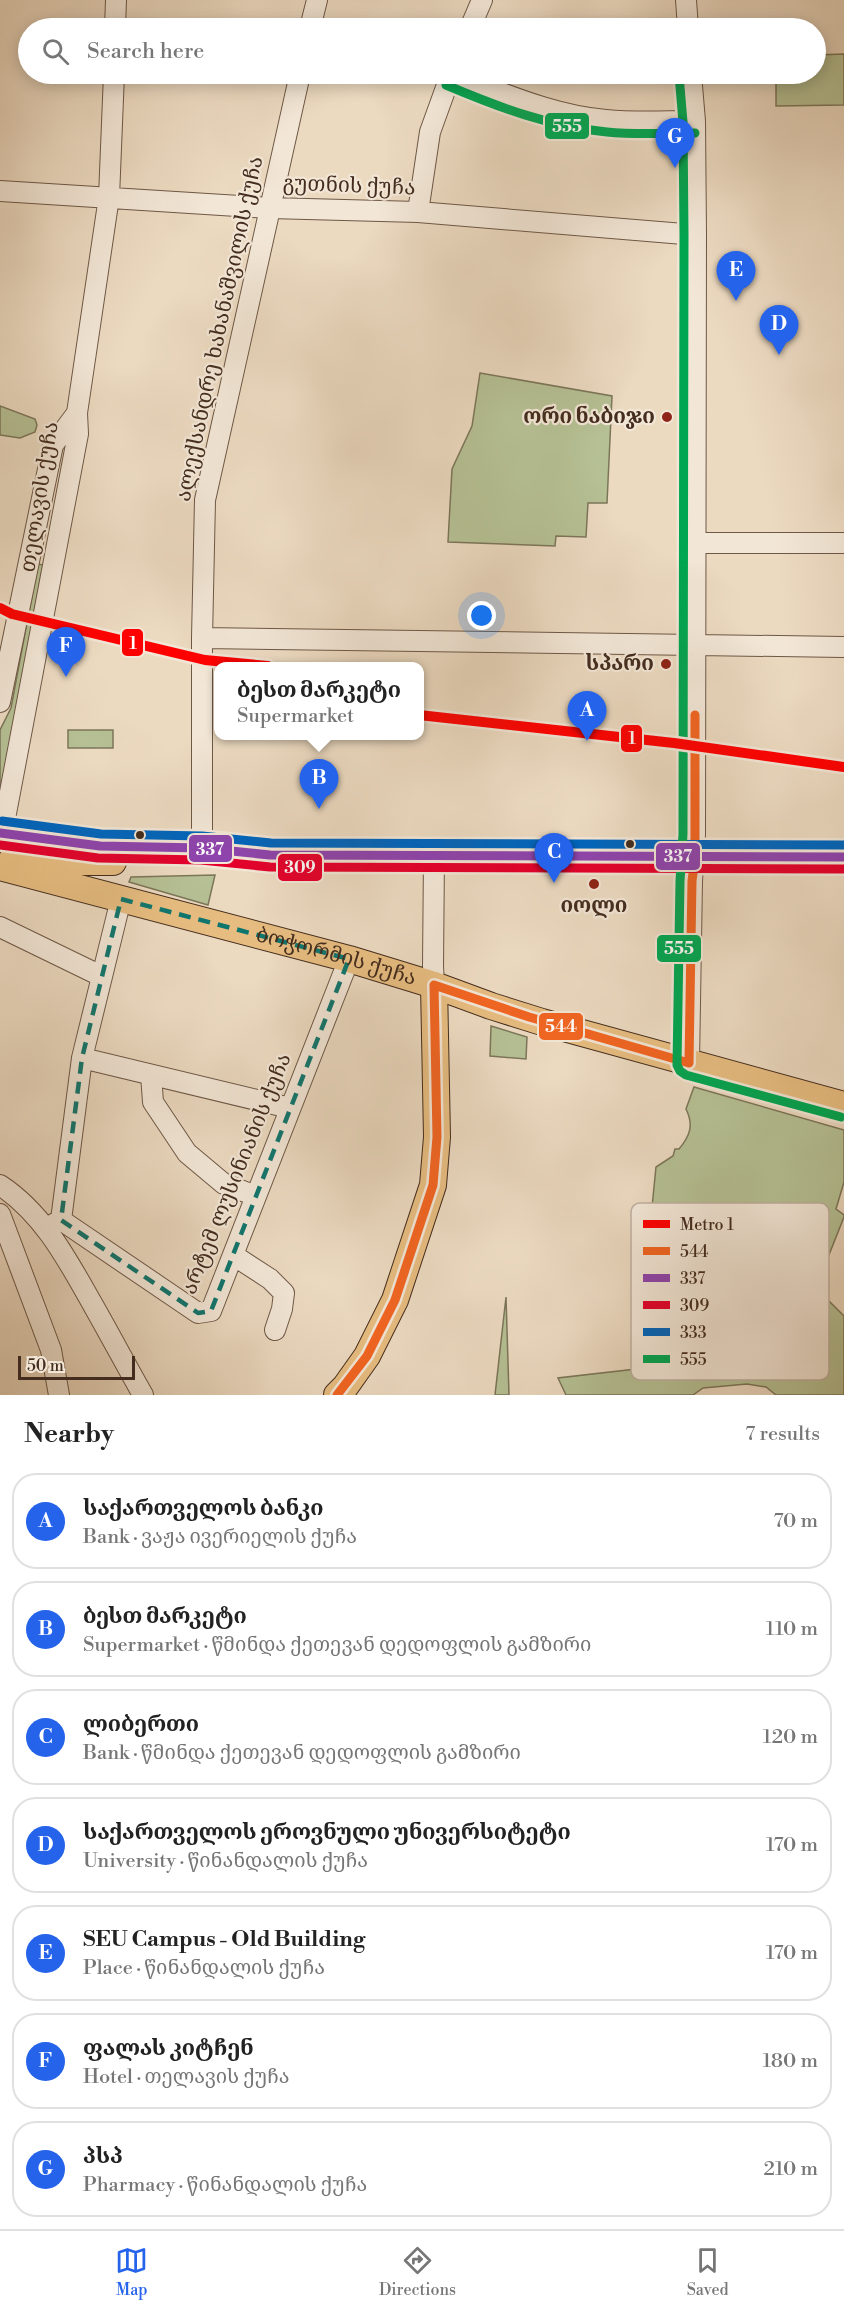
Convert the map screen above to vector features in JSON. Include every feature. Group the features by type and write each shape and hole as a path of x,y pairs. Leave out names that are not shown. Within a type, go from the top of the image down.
{"main road":[{"path":"1,840 100,846 202,848 270,855 844,857"},
{"path":"1,840 41,861 202,863 270,855"},
{"name":"ბოჭორმის ქუჩა","path":"0,867 349,959 542,1022 844,1105"},
{"path":"336,1395 345,1387 367,1356 395,1299 433,1185 437,1137 434,985"}],"street":[{"path":"115,18 116,0"},
{"path":"312,18 317,0"},
{"path":"474,18 482,0"},
{"path":"686,0 687,18"},
{"name":"თელავის ქუჩა","path":"1,840 78,434 77,412 109,197 114,84"},
{"name":"ალექსანდრე ხახანაშვილის ქუჩა","path":"202,848 202,638 205,500 298,84"},
{"path":"418,212 430,132 447,84"},
{"path":"478,84 537,106 604,120 695,121"},
{"path":"689,1063 692,881 695,858 696,235 695,121 692,84"},
{"name":"გუთნის ქუჩა","path":"0,191 270,208 418,212 696,235"},
{"name":"თელავის ქუჩა","path":"0,702 53,445 77,412"},
{"path":"695,543 844,543"},
{"path":"202,638 844,647"},
{"path":"434,855 432,966 434,985"},
{"path":"121,899 82,1058 54,1224 67,1258 143,1395"},
{"path":"0,927 101,976"},
{"name":"არტემ ლუსინიანის ქუჩა","path":"54,1224 198,1313 210,1311 349,959"},
{"path":"82,1058 290,1108"},
{"path":"151,1075 153,1102 187,1153 224,1184 256,1196"},
{"path":"0,1185 54,1224"},
{"path":"0,1214 51,1350 59,1395"},
{"path":"233,1255 270,1279 284,1293 282,1309 275,1330"}],"highlighted area":[{"path":"121,899 349,959 211,1311 198,1313 61,1220 82,1058"}],"green space":[{"path":"844,54 844,105 776,106 776,84 826,84 826,55"},
{"path":"480,373 612,396 607,503 588,503 586,537 556,536 555,546 448,542 452,469 472,426"},
{"path":"0,406 35,419 37,425 35,432 20,438 0,435"},
{"path":"38,564 43,565 0,799 0,730 11,708"},
{"path":"68,730 113,730 113,748 68,748"},
{"path":"215,875 208,905 129,882 131,877"},
{"path":"491,1026 527,1037 526,1059 490,1056"},
{"path":"694,1087 844,1130 844,1182 836,1209 844,1217 829,1255 829,1203 652,1203 656,1167 673,1156 675,1149 679,1149 690,1130 690,1120 686,1109"},
{"path":"506,1297 509,1395 495,1395"},
{"path":"829,1301 844,1316 844,1395 776,1395 766,1387 747,1384 703,1388 693,1395 566,1395 558,1378 631,1370 631,1380 829,1380"}],"metro line":[{"name":"1","path":"0,608 12,614 205,660 226,662"},
{"name":"1","path":"424,716 674,743 844,767"}],"transit line":[{"name":"555","path":"680,84 683,122 684,235 683,834 677,1065 686,1075 841,1117"},
{"name":"555","path":"446,85 505,108 566,126 618,133 695,133"},
{"name":"544","path":"689,1063 692,881 695,858 695,715"},
{"name":"333","path":"2,821 101,834 202,836 271,843 844,845"},
{"name":"337","path":"0,833 100,846 202,848 270,855 844,857"},
{"name":"309","path":"0,845 98,858 201,860 270,867 844,869"},
{"name":"544","path":"434,985 529,1017 689,1063"},
{"name":"544","path":"337,1395 367,1356 395,1300 433,1185 437,1137 434,985"}],"place":[{"name":"პსპ","path":"675,168"},
{"name":"SEU Campus - Old Building","path":"736,301"},
{"name":"საქართველოს ეროვნული უნივერსიტეტი","path":"779,355"},
{"name":"ორი ნაბიჯი","path":"667,417"},
{"name":"სპარი","path":"666,664"},
{"name":"ფალას კიტჩენ","path":"66,677"},
{"name":"საქართველოს ბანკი","path":"587,741"},
{"name":"ბესთ მარკეტი","path":"319,809"},
{"name":"ლიბერთი","path":"554,883"},
{"name":"იოლი","path":"594,884"}]}
